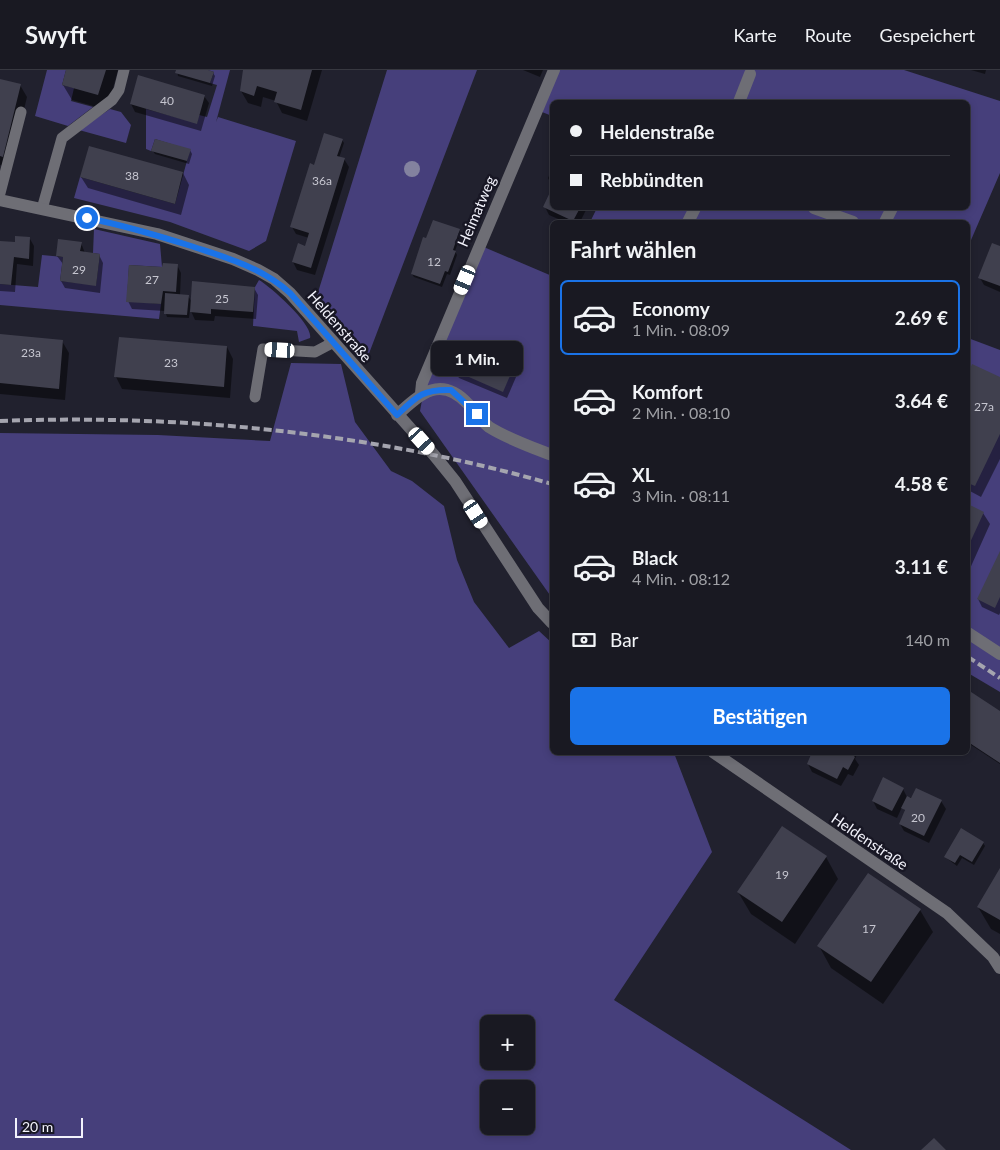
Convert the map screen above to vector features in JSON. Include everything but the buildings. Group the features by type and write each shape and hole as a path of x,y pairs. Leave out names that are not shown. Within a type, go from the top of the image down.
{"street":[{"name":"Heimatweg","path":"421,393 422,382 554,70"},
{"path":"740,100 750,74"},
{"name":"Heldenstraße","path":"0,200 157,234 234,259 274,279 290,293 454,481 538,608 550,621"},
{"path":"820,210 847,220"},
{"path":"397,415 421,393 433,389 451,390 467,402 487,425 502,434 550,454"},
{"path":"970,634 1000,654"},
{"name":"Heldenstraße","path":"717,755 947,913 992,957 1000,968"}],"lane":[{"path":"42,209 62,138 112,100 119,90 124,70"},
{"path":"0,193 20,112"},
{"path":"255,398 263,349 315,352 332,343"}],"shaded area":[{"path":"47,70 66,70 62,85 74,88 71,101 93,107 68,126 35,116"},
{"path":"208,70 230,70 216,122 218,117 296,141 266,241 249,251 170,222 74,198 80,177 175,204 190,150 155,139 151,151 146,149 146,109 197,123 199,115 207,117 217,85 210,83 214,72"},
{"path":"387,70 477,70 365,364 315,302"},
{"path":"554,70 904,70 1000,101 1000,173 970,242 970,220 591,220 596,210 970,210 970,100 550,100 550,115 537,110"},
{"path":"110,109 121,112 131,125 126,143 79,130"},
{"path":"94,229 160,244 162,267 129,265 127,301 161,304 159,319 0,305 0,284 38,287 42,255 63,257 60,281 96,285 100,254 93,253"},
{"path":"479,245 550,275 550,595 420,411 428,367"},
{"path":"259,280 273,290 299,316 309,332 310,338 299,342 297,331 253,326 255,287"},
{"path":"970,339 1000,350 1000,692 970,674"},
{"path":"291,363 341,364 355,422 391,471 412,481 444,506 457,560 474,602 509,648 539,631 550,641 550,755 675,755 712,852 614,1000 851,1150 0,1150 0,433 158,435 270,441"}],"railway":[{"path":"0,421 139,421 209,424 279,431 417,452 485,466 550,483"},
{"path":"970,658 1000,678"}],"route":[{"path":"87,218 157,234 234,259 274,279 290,293 397,415 421,393 433,389 451,390 467,402 477,414"}]}
